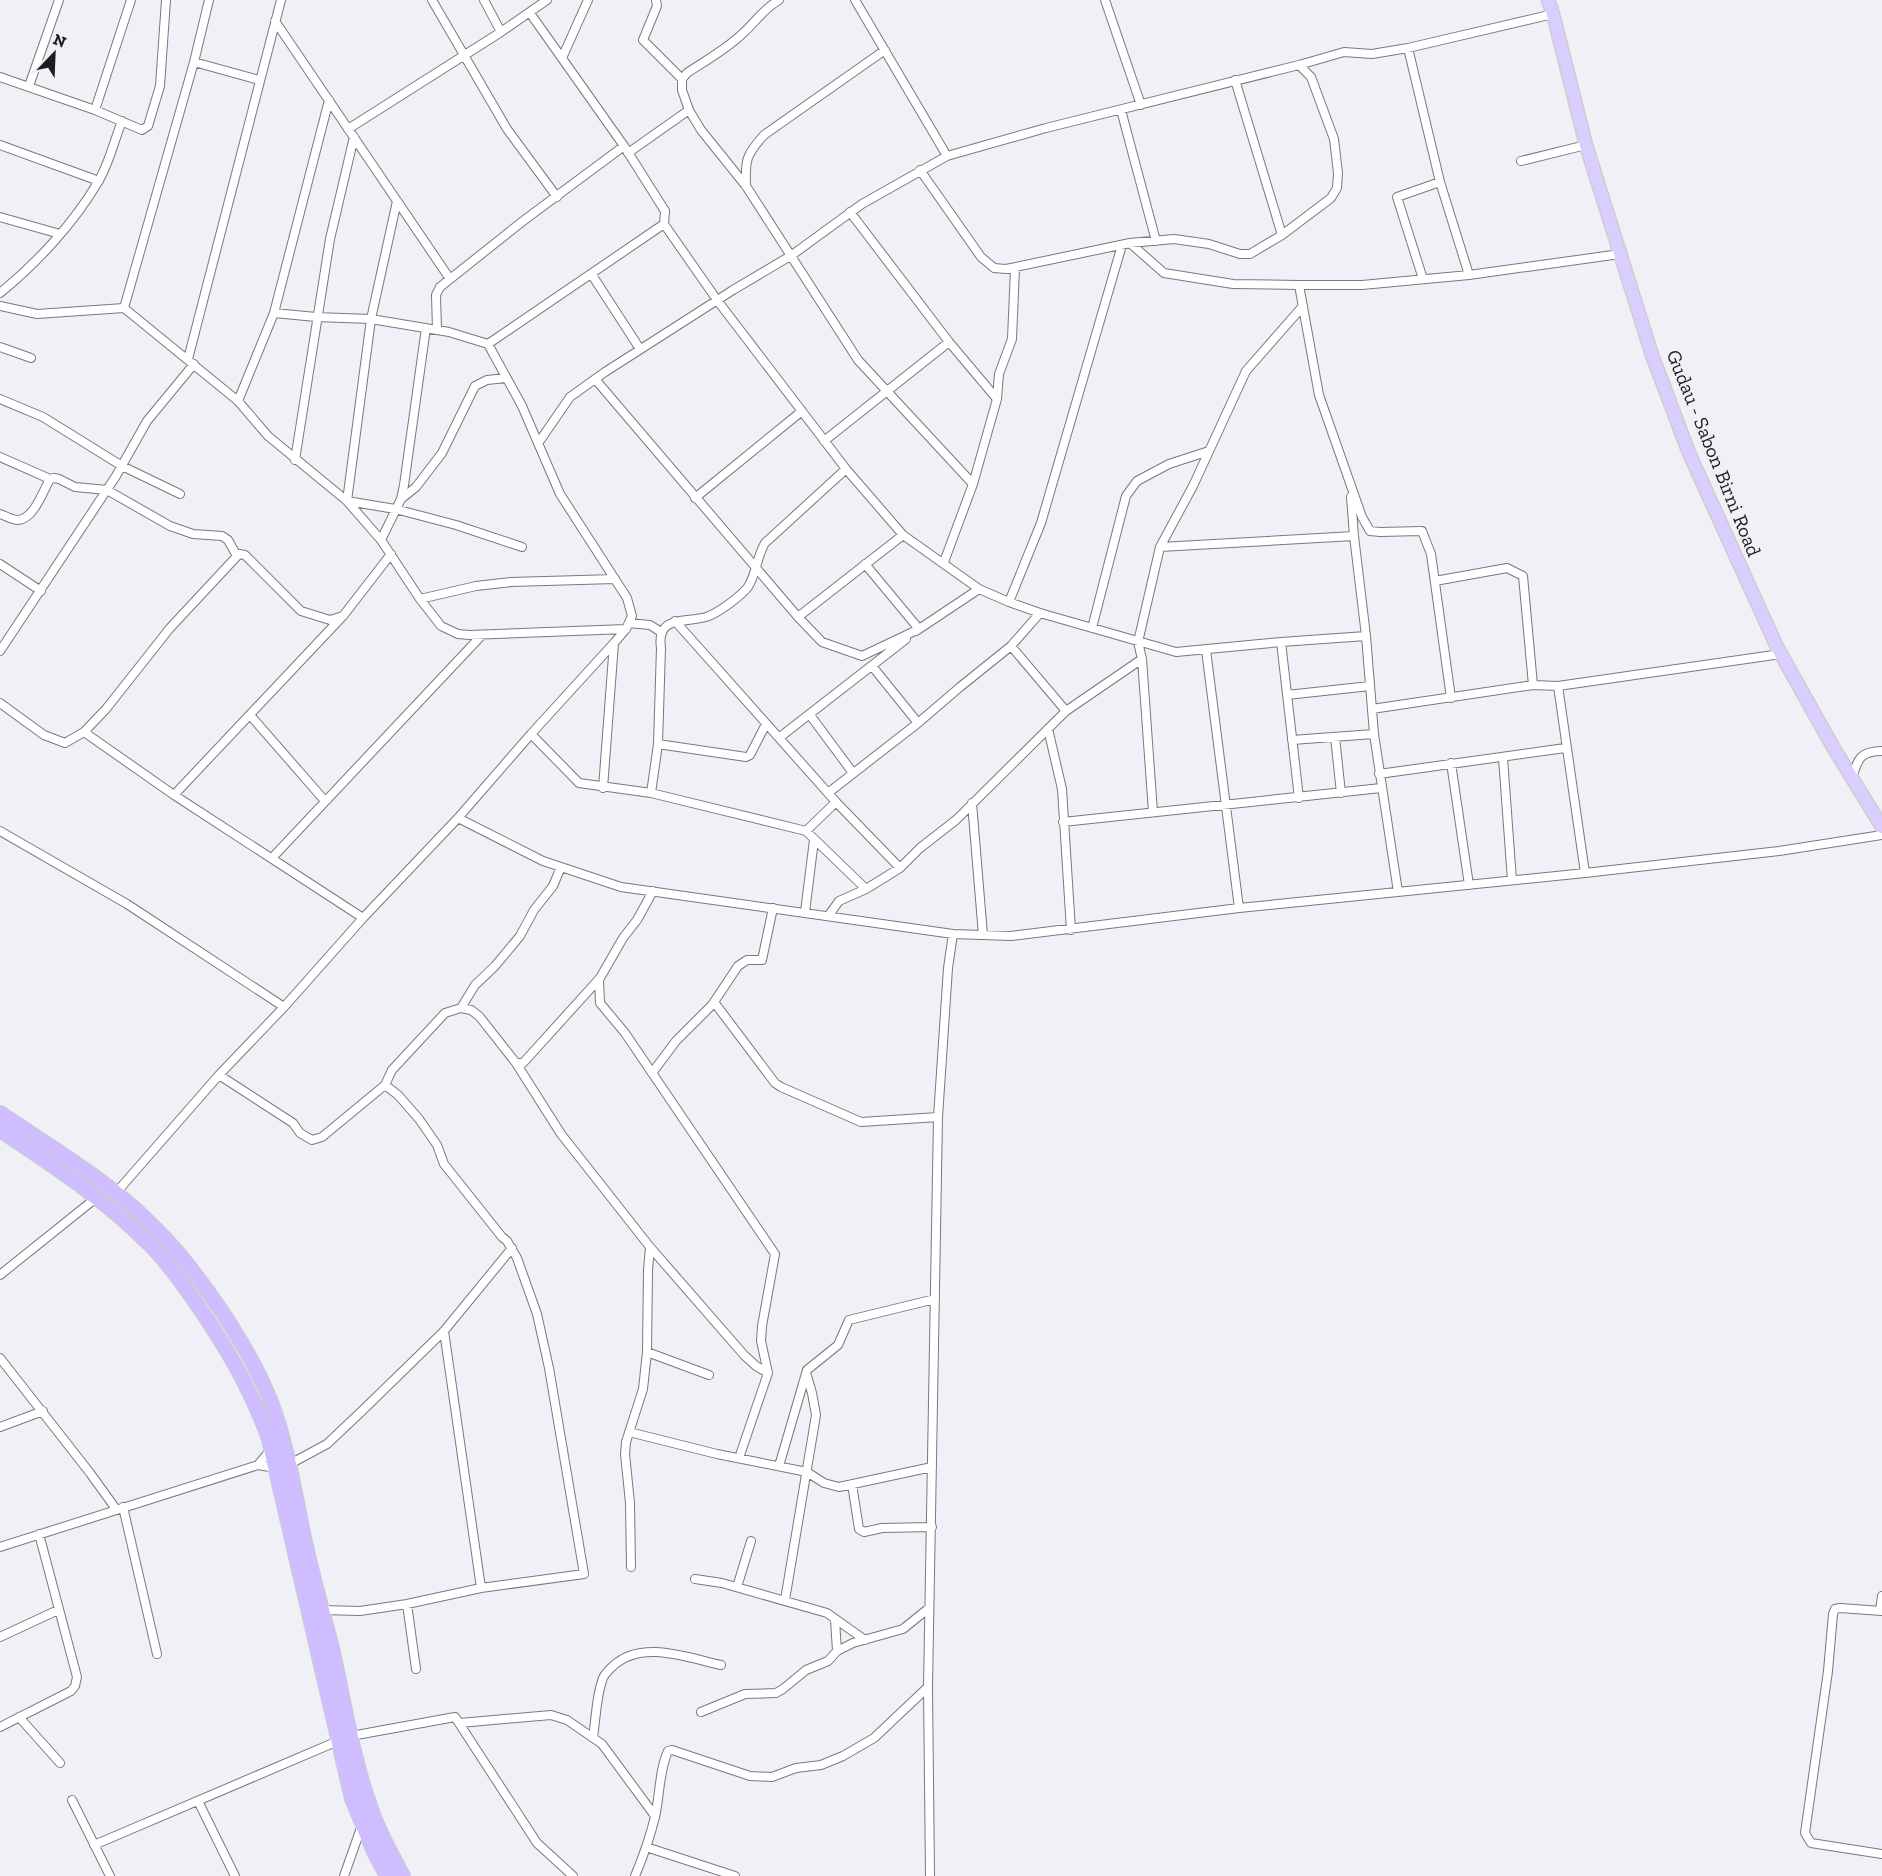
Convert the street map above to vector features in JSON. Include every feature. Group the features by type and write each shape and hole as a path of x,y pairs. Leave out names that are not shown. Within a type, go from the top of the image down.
{"highway":[{"path":"0,1113 80,1167 153,1225 171,1245 228,1323 262,1382 280,1426 285,1445 306,1545 341,1690 350,1791 362,1825 387,1876"},
{"path":"0,1130 61,1171 146,1240 169,1266 207,1320 246,1383 268,1436 327,1693 370,1808 403,1876"}],"main road":[{"name":"Gudau - Sabon Birni Road","path":"1548,0 1586,145 1652,355 1689,453 1781,654 1851,780 1882,827"}],"street":[{"path":"28,86 59,0"},
{"path":"95,110 131,0"},
{"path":"0,77 95,110 142,130 148,126 160,86 166,0"},
{"path":"124,308 194,62 209,0"},
{"path":"0,651 108,490 147,421 191,362 259,80 281,0"},
{"path":"432,0 507,129 557,197"},
{"path":"484,0 501,32"},
{"path":"348,129 501,32 547,0"},
{"path":"562,58 588,0"},
{"path":"656,0 657,6 643,40 682,79"},
{"path":"779,0 770,5 731,44 687,73 682,79 682,90 689,111 701,130 746,186 858,360 973,484"},
{"path":"855,0 947,156"},
{"path":"1105,0 1141,105"},
{"path":"530,13 626,150 665,211 664,224 717,300 846,469 903,535 980,589 1009,602 1176,652 1366,636"},
{"path":"539,442 570,397 595,379 717,300 792,255 850,212 947,156 1344,52 1372,54 1408,48 1553,14"},
{"path":"275,21 450,279"},
{"path":"1408,48 1440,182 1469,275"},
{"path":"746,186 746,166 750,151 764,135 885,50"},
{"path":"194,62 259,80"},
{"path":"920,170 981,257 994,268 1015,268 1126,244 1174,239 1209,244 1240,254 1250,254 1282,235 1331,198 1336,188 1338,173 1334,139 1311,77 1299,65"},
{"path":"1235,80 1282,235"},
{"path":"238,401 274,312 329,100"},
{"path":"1121,110 1156,241"},
{"path":"437,329 436,295 440,287 557,197 689,111"},
{"path":"0,293 23,274 60,234 99,181 122,121"},
{"path":"295,460 330,239 354,137"},
{"path":"0,145 99,181"},
{"path":"1521,162 1586,145"},
{"path":"1423,279 1397,197 1440,182"},
{"path":"347,501 371,319 397,201"},
{"path":"850,212 949,342 996,399"},
{"path":"0,217 60,234"},
{"path":"488,344 664,224"},
{"path":"1126,244 1164,273 1233,284 1362,285 1469,275 1620,254"},
{"path":"1009,602 1041,523 1126,244"},
{"path":"944,562 973,484 996,399 999,374 1012,339 1015,268"},
{"path":"592,275 640,349"},
{"path":"1299,285 1320,395 1362,517 1370,531 1422,531 1431,554 1451,698"},
{"path":"0,306 37,314 124,308 238,401 268,436 347,501 381,540 420,600 441,626 458,634 482,635 650,625 661,632"},
{"path":"1153,812 1142,659 1138,642 1160,547 1193,486 1246,371 1303,306"},
{"path":"115,1194 219,1075 458,818 614,643 628,626 632,616 627,598 560,494 522,406 488,344 437,329 371,319 316,317 274,312"},
{"path":"381,540 404,485 426,328"},
{"path":"824,441 949,342"},
{"path":"0,347 31,358"},
{"path":"400,499 417,487 442,453 475,386 487,380 506,378"},
{"path":"595,379 754,568 822,642 862,656 919,629"},
{"path":"0,399 55,424 122,466 180,494"},
{"path":"695,498 802,411"},
{"path":"1092,628 1126,496 1137,481 1169,464 1209,451"},
{"path":"0,457 50,479 59,479 75,487 108,490 170,526 193,534 222,536 228,540 237,556"},
{"path":"661,632 675,621 707,617 717,612 748,586 758,554 765,543 846,469"},
{"path":"0,514 16,520 25,518 35,507 50,479"},
{"path":"1350,486 1353,536 1366,636 1374,734 1398,892"},
{"path":"347,501 395,509 456,525 522,547"},
{"path":"798,617 903,535"},
{"path":"1160,547 1353,536"},
{"path":"0,703 44,735 65,743 84,732 106,709 170,628 239,554 245,555 301,611 330,620 343,616"},
{"path":"174,795 343,616 391,554"},
{"path":"0,564 41,591"},
{"path":"865,564 919,629"},
{"path":"1435,581 1507,568 1523,576 1533,685"},
{"path":"420,600 476,586 511,582 615,579"},
{"path":"780,737 919,629 980,589"},
{"path":"828,793 1011,646 1040,613"},
{"path":"675,621 836,802 900,868"},
{"path":"651,794 658,744 661,632"},
{"path":"272,858 482,635"},
{"path":"1281,642 1299,798"},
{"path":"603,788 614,643"},
{"path":"1011,646 1066,711"},
{"path":"1206,650 1239,909"},
{"path":"1372,709 1533,685 1558,686 1781,654"},
{"path":"829,915 839,901 866,889 900,868 920,848 956,820 1066,711 1142,659"},
{"path":"872,666 918,723"},
{"path":"1287,695 1370,686"},
{"path":"1558,686 1565,748 1585,873"},
{"path":"250,715 325,801"},
{"path":"810,715 853,773"},
{"path":"658,744 746,757 750,755 766,724"},
{"path":"1048,729 1062,789 1071,930"},
{"path":"84,732 174,795 363,918"},
{"path":"531,734 579,783 651,794 806,831 866,889"},
{"path":"1292,740 1374,734"},
{"path":"1335,737 1341,793"},
{"path":"1379,774 1565,748"},
{"path":"1851,780 1861,757 1870,751 1882,751"},
{"path":"1503,758 1512,880"},
{"path":"1451,763 1469,885"},
{"path":"1063,822 1381,788"},
{"path":"806,831 836,802"},
{"path":"972,803 983,935"},
{"path":"458,818 543,861 621,887 953,934 1011,936 1779,851 1882,835"},
{"path":"0,831 136,909 284,1007"},
{"path":"805,912 814,840"},
{"path":"461,1008 475,985 495,966 520,936 534,910 553,886 561,867"},
{"path":"516,1062 523,1063 600,978 653,891"},
{"path":"652,1073 676,1041 714,1002 738,966 747,960 762,960 773,908"},
{"path":"930,1876 928,1687 938,1117 948,968 953,934"},
{"path":"600,978 600,1004 625,1034 775,1254 761,1341 768,1373 739,1458"},
{"path":"714,1002 775,1083 781,1087 861,1122 938,1117"},
{"path":"219,1075 293,1123 300,1133 312,1140 322,1137 385,1085 392,1070 445,1013 461,1008 471,1010 479,1016 516,1062 561,1134 650,1247 744,1355 768,1373"},
{"path":"322,1610 360,1611 407,1604 481,1588 584,1574 549,1368 537,1314 523,1274 512,1248 444,1164 437,1145 419,1119 398,1095 385,1085"},
{"path":"0,1275 96,1198"},
{"path":"630,1567 630,1503 626,1454 643,1389 647,1352 650,1247"},
{"path":"0,1546 258,1465 275,1469 290,1465 327,1444 444,1331 512,1248"},
{"path":"785,1600 816,1414 807,1370 838,1345 849,1320 935,1299"},
{"path":"444,1331 481,1588"},
{"path":"647,1352 709,1375"},
{"path":"0,1358 120,1508 157,1654"},
{"path":"756,1366 764,1358"},
{"path":"779,1466 807,1376"},
{"path":"0,1427 43,1411"},
{"path":"630,1432 807,1472 834,1486 852,1485 932,1467"},
{"path":"258,1465 271,1449 285,1445"},
{"path":"852,1485 859,1529 864,1532 882,1528 932,1527"},
{"path":"0,1728 71,1691 77,1677 39,1534"},
{"path":"736,1587 752,1542"},
{"path":"695,1579 736,1587 827,1613 866,1640"},
{"path":"1882,1596 1881,1611 1840,1608 1835,1609 1833,1614 1828,1671 1805,1833 1811,1843 1882,1854"},
{"path":"407,1604 416,1669"},
{"path":"701,1712 745,1694 776,1693 806,1670 828,1661 837,1652 903,1629 930,1608"},
{"path":"0,1637 58,1610"},
{"path":"835,1620 837,1652"},
{"path":"593,1737 602,1680 616,1663 634,1654 650,1651 722,1665"},
{"path":"635,1876 655,1816 663,1766 668,1751 672,1750 750,1776 772,1777 796,1768 821,1765 843,1756 874,1738 928,1687"},
{"path":"460,1723 551,1714 567,1720 602,1744 655,1816"},
{"path":"94,1845 344,1738 452,1716 460,1723 537,1843 573,1876"},
{"path":"20,1717 60,1763"},
{"path":"72,1800 110,1876"},
{"path":"198,1801 235,1876"},
{"path":"344,1876 362,1825"},
{"path":"646,1847 735,1876"}]}
